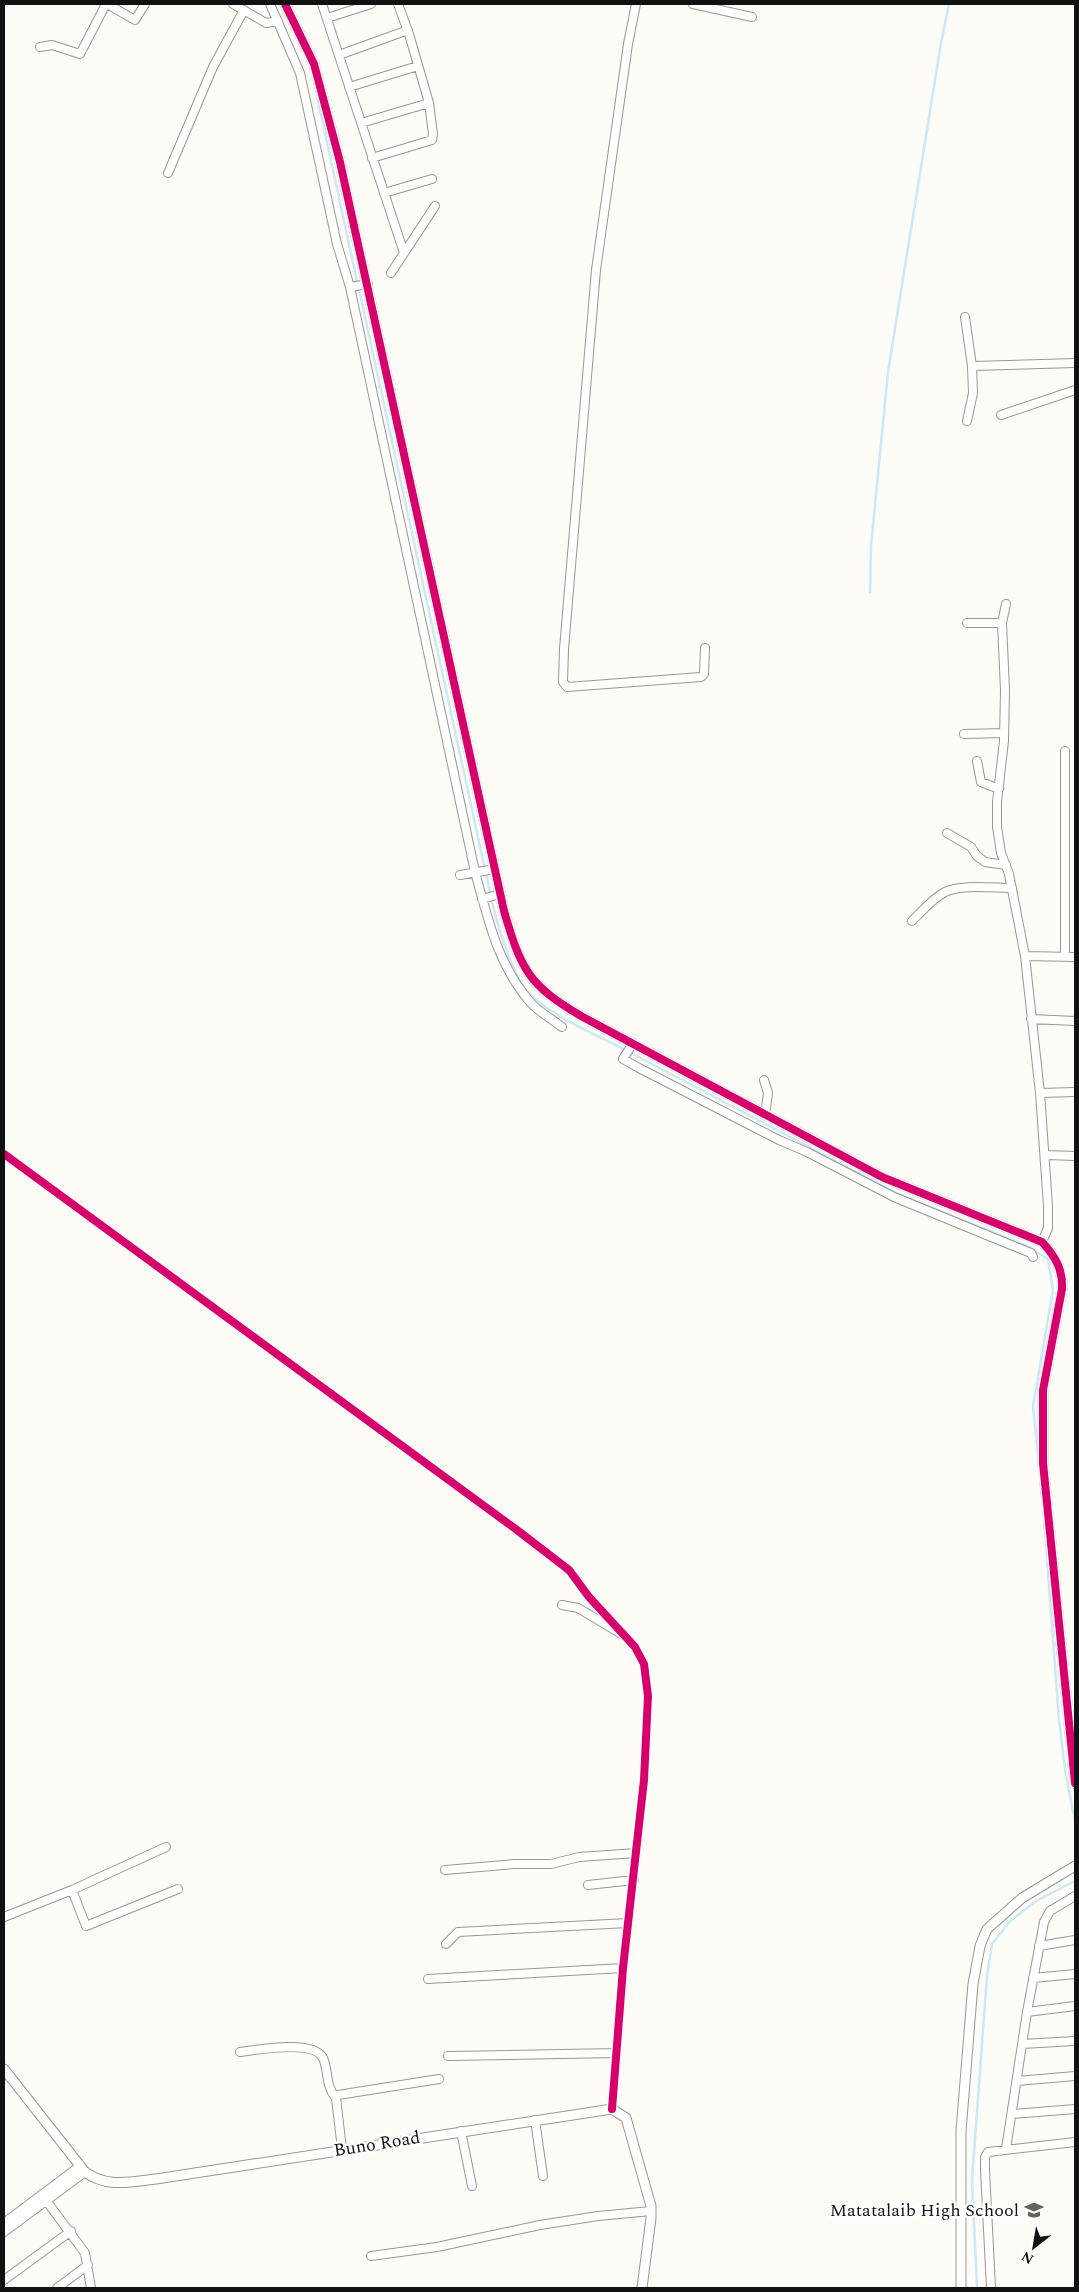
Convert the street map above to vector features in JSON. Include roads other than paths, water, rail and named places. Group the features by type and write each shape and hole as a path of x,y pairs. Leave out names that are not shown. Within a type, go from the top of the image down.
{"street":[{"path":"40,47 52,45 80,54 106,4 135,20 145,4"},
{"path":"233,4 266,22 278,21"},
{"path":"270,4 300,73 337,244 350,288 475,872 491,933 508,974 532,1004 562,1027"},
{"path":"286,4 319,78 368,284 500,894 513,942 522,962 536,984 563,1006 882,1177 1042,1242 1054,1256 1061,1272 1062,1281 1043,1390 1043,1463 1075,1782"},
{"path":"322,4 404,253"},
{"path":"327,18 371,4"},
{"path":"372,158 432,140 429,103 408,30 398,4"},
{"path":"636,4 628,44 596,270 564,649 563,682 568,687 701,677 704,674 705,648"},
{"path":"694,4 752,17"},
{"path":"168,172 213,67 244,10"},
{"path":"339,54 408,30"},
{"path":"349,87 418,66"},
{"path":"361,123 429,103"},
{"path":"384,193 432,179"},
{"path":"391,273 435,206"},
{"path":"350,288 368,284"},
{"path":"965,317 972,366 973,394 967,421"},
{"path":"972,366 1075,363"},
{"path":"1001,415 1075,390"},
{"path":"1006,604 1002,623 1004,733 997,827 1001,853 1012,888 1025,956 1040,1093 1046,1155 1048,1228 1042,1242"},
{"path":"967,623 1002,623"},
{"path":"964,734 1004,733"},
{"path":"1065,750 1065,957"},
{"path":"977,761 981,782 999,789"},
{"path":"947,833 971,847 977,856 985,862 1006,865"},
{"path":"460,875 495,869"},
{"path":"912,921 934,899 947,890 961,888 1012,888"},
{"path":"482,898 500,894"},
{"path":"1025,956 1075,957"},
{"path":"1031,1019 1075,1021"},
{"path":"633,1043 623,1059 639,1068 778,1140 807,1152 894,1197 1031,1253 1033,1257"},
{"path":"764,1080 768,1093 765,1115"},
{"path":"1040,1093 1075,1092"},
{"path":"4,1154 518,1530 569,1570 589,1597 627,1637 644,1664 648,1696 644,1780 623,1968 612,2109 626,2118 651,2211 642,2288"},
{"path":"1046,1155 1075,1156"},
{"path":"562,1605 578,1608 627,1637"},
{"path":"4,1917 72,1890 166,1847"},
{"path":"444,1870 515,1864 551,1864 579,1857 636,1853"},
{"path":"962,2288 960,2130 972,1984 980,1946 987,1930 1022,1898 1075,1866"},
{"path":"588,1885 634,1880"},
{"path":"72,1890 86,1926 178,1889"},
{"path":"1006,2149 1027,2012 1046,1916 1075,1896"},
{"path":"446,1944 458,1932 628,1923"},
{"path":"1039,1946 1075,1940"},
{"path":"428,1979 623,1968"},
{"path":"1033,1978 1075,1974"},
{"path":"1027,2012 1075,2006"},
{"path":"1022,2044 1075,2041"},
{"path":"240,2052 288,2046 319,2054 322,2057 329,2086 336,2098 342,2149"},
{"path":"448,2056 616,2053"},
{"name":"Buno Road","path":"4,2069 82,2169 100,2181 119,2184 612,2109"},
{"path":"1017,2081 1075,2076"},
{"path":"336,2098 342,2094 439,2079"},
{"path":"1012,2114 1075,2109"},
{"path":"535,2120 542,2176"},
{"path":"462,2131 472,2186"},
{"path":"991,2288 985,2158 988,2152 992,2150 1075,2142"},
{"path":"4,2232 82,2169"},
{"path":"4,2223 44,2198"},
{"path":"44,2198 85,2253 91,2288"},
{"path":"371,2256 437,2247 540,2225 598,2216 651,2211"},
{"path":"4,2280 70,2231"},
{"path":"57,2288 88,2265"}],"waterway":[{"path":"280,4 311,68 357,281"},
{"path":"870,592 871,546 888,372 941,43 949,4"},
{"path":"359,289 484,865"},
{"path":"486,872 490,892"},
{"path":"492,901 511,961 526,990 546,1008 559,1016 623,1049"},
{"path":"633,1054 898,1194 1027,1246 1048,1259 1053,1290 1033,1406 1039,1464"},
{"path":"1043,1505 1059,1720 1066,1776 1075,1821"},
{"path":"977,2288 972,2179 987,1976 992,1944 1010,1921 1036,1901 1075,1881"}],"place":[{"name":"Matatalaib High School","path":"1034,2210"}]}
